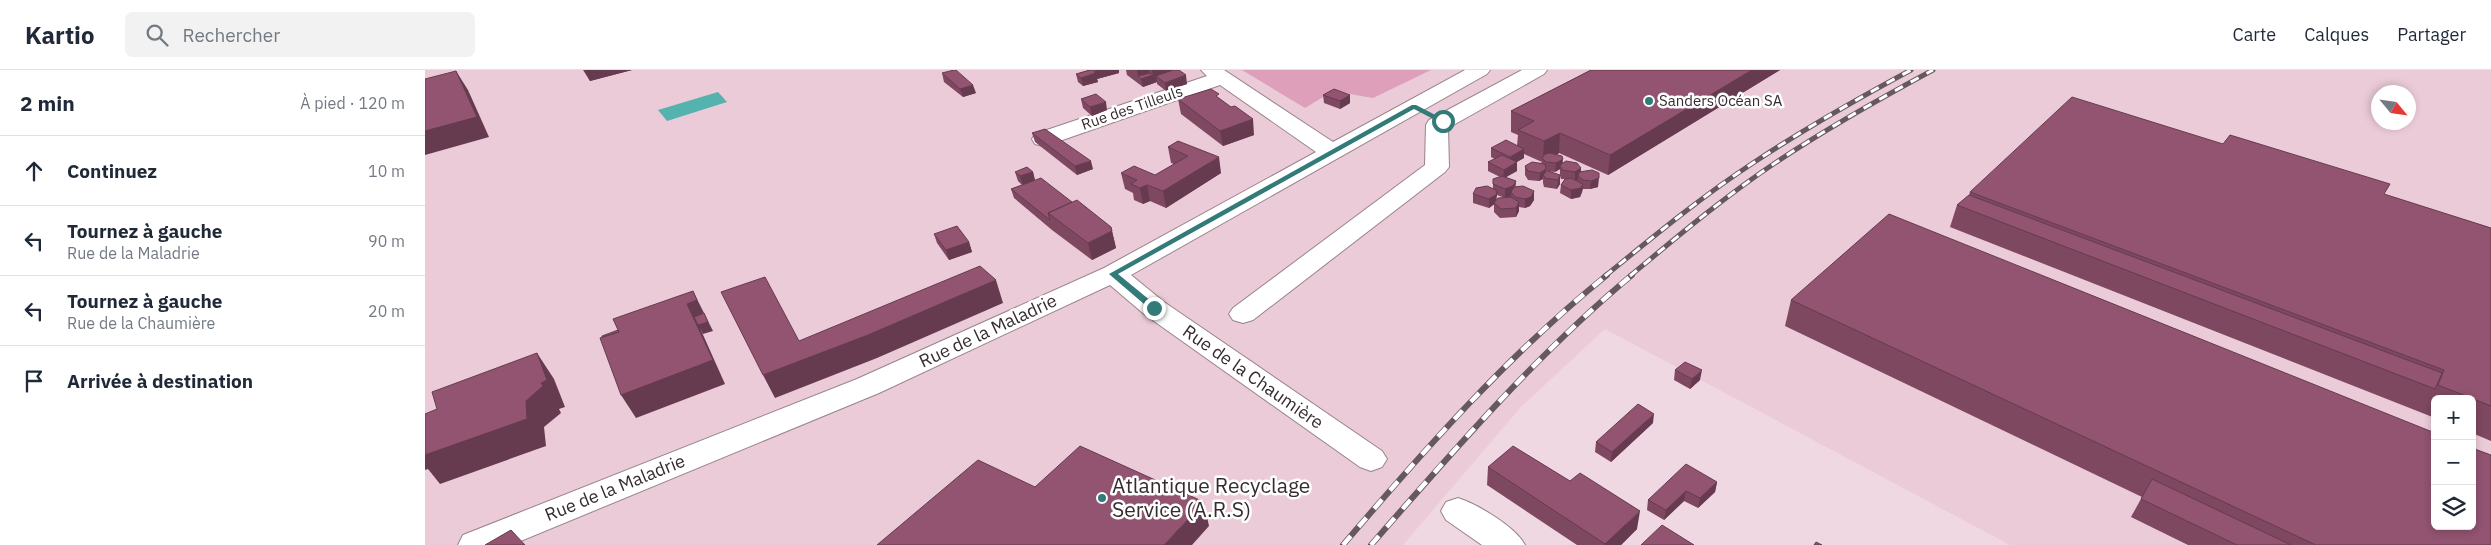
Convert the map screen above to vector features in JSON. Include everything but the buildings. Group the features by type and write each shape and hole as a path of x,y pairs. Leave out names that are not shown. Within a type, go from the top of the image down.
{"street":[{"name":"Rue de la Maladrie","path":"475,545 868,386 1113,274 1480,70"},
{"path":"1243,314 1437,167 1437,125 1537,70"},
{"name":"Rue des Tilleuls","path":"1043,139 1216,74 1332,151"},
{"path":"1414,106 1443,121"},
{"name":"Rue de la Chaumière","path":"1113,274 1154,308 1371,459"},
{"path":"1458,511 1508,545"}],"shaded area":[{"path":"425,70 2491,70 2491,545 2010,545 1605,329 1521,407 1403,545 425,545"},
{"path":"1242,70 1431,70 1373,98 1333,91 1305,108"}],"water":[{"path":"718,92 727,102 667,121 658,110"}],"railway":[{"path":"1605,276 1696,203 1753,163 1831,115 1911,70"},
{"path":"1630,276 1719,203 1775,163 1853,115 1933,70"},
{"path":"1343,545 1436,439 1502,370 1571,305 1607,275"},
{"path":"1371,545 1496,405 1562,338 1632,275"}],"place":[{"name":"Sanders Océan SA","path":"1649,101"},
{"name":"Atlantique Recyclage Service (A.R.S)","path":"1102,498"}],"route":[{"path":"1154,308 1113,274 1414,106 1443,121"}]}
